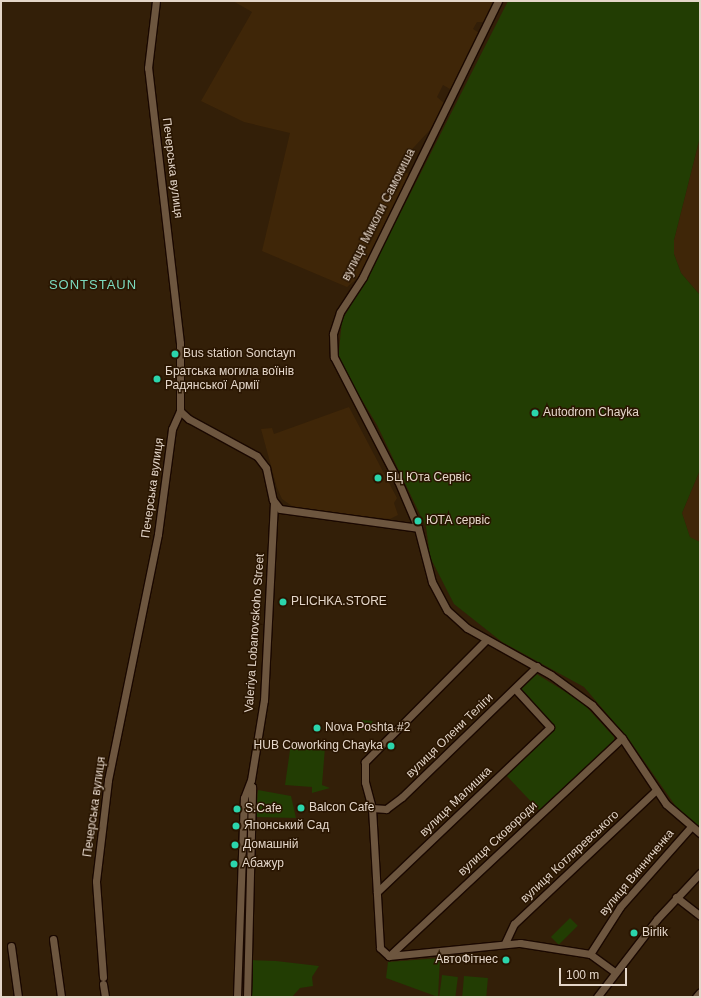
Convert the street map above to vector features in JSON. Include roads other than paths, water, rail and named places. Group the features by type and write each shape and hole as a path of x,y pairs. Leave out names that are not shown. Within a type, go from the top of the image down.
{"street":[{"name":"Печерська вулиця","path":"105,997 96,890 108,787 158,534 172,429 180,410 180,343 148,68 156,1"},
{"name":"вулиця Миколи Самокиша","path":"498,1 483,38 363,277 340,312 333,334 339,371 390,464 418,528 432,582 441,601 459,622 486,640 537,666 592,705 622,738 656,790 690,828 700,833"},
{"name":"Valeriya Lobanovskoho Street","path":"180,410 189,419 257,456 268,473 274,503 264,700 249,786 244,798 237,997"},
{"path":"274,503 288,510 418,528"},
{"path":"486,640 365,762 365,782 372,808 377,892 378,944 390,956 505,943 590,954 616,972"},
{"name":"вулиця Олени Теліги","path":"372,808 383,810 390,807 515,689 537,666"},
{"name":"вулиця Малишка","path":"377,892 550,727 515,689"},
{"name":"вулиця Сковороди","path":"390,956 622,738"},
{"name":"Valeriya Lobanovskoho Street","path":"247,997 252,787 249,786"},
{"name":"вулиця Котляревського","path":"505,943 514,924 656,790"},
{"name":"вулиця Винниченка","path":"590,954 620,907 690,828"},
{"path":"597,997 676,897 700,873"},
{"path":"676,897 700,916"},
{"path":"53,939 61,997"},
{"path":"11,946 18,997"},
{"path":"696,997 700,992"}],"place":[{"name":"Bus station Sonctayn","path":"175,354"},
{"name":"Братська могила воїнів Радянської Армії","path":"157,379"},
{"name":"Autodrom Chayka","path":"535,413"},
{"name":"БЦ Юта Сервіс","path":"378,478"},
{"name":"ЮТА сервіс","path":"418,521"},
{"name":"PLICHKA.STORE","path":"283,602"},
{"name":"Nova Poshta #2","path":"317,728"},
{"name":"HUB Coworking Chayka","path":"391,746"},
{"name":"Balcon Cafe","path":"301,808"},
{"name":"S.Cafe","path":"237,809"},
{"name":"Японський Сад","path":"236,826"},
{"name":"Домашній","path":"235,845"},
{"name":"Абажур","path":"234,864"},
{"name":"Birlik","path":"634,933"},
{"name":"АвтоФітнес","path":"506,960"}],"district":[{"name":"SONTSTAUN","path":"93,285"}]}
